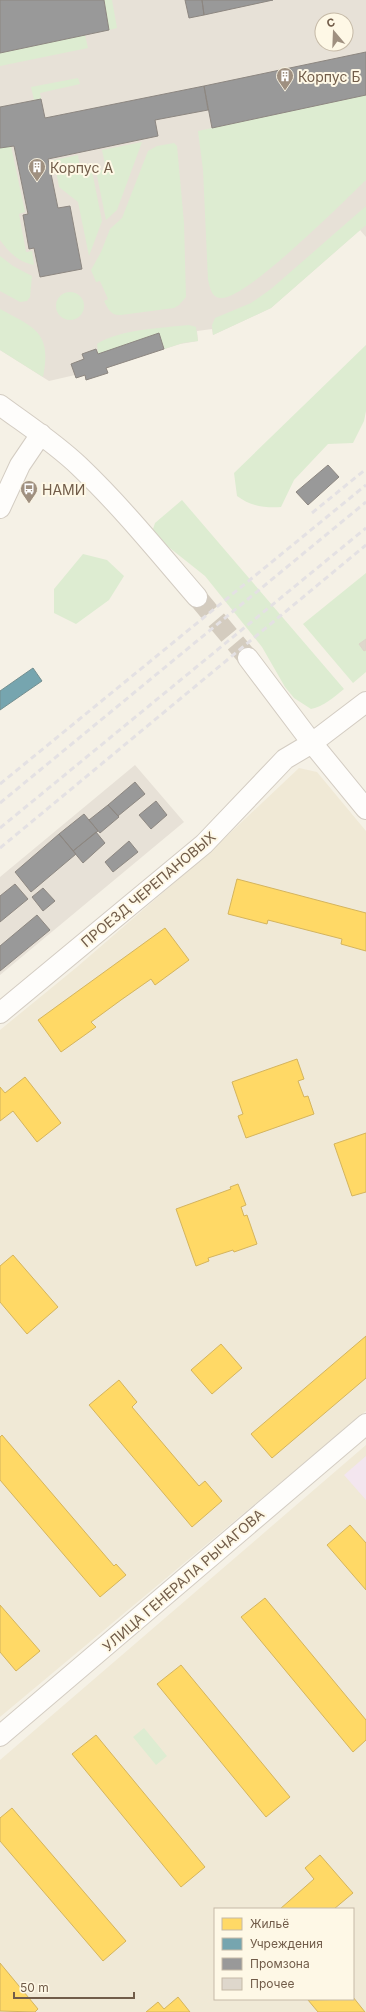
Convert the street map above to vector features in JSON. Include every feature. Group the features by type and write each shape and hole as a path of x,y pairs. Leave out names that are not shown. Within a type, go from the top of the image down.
{"street":[{"path":"0,405 41,434 79,466 109,496 197,597"},
{"path":"0,508 20,466 41,434"},
{"path":"248,658 312,743 366,809"},
{"name":"ПРОЕЗД ЧЕРЕПАНОВЫХ","path":"0,1013 204,844 270,772 285,759 312,743 366,702"},
{"name":"УЛИЦА ГЕНЕРАЛА РЫЧАГОВА","path":"0,1736 366,1424"}],"shaded area":[{"path":"0,0 366,0 366,237 360,230 271,308 213,335 212,329 197,331 198,341 180,344 107,368 108,373 86,380 85,376 76,378 75,375 49,381 0,350"},
{"path":"135,765 184,822 0,975 0,877"},
{"path":"299,768 317,772 366,831 366,1411 0,1717 0,1030 77,967 212,850"},
{"path":"366,1445 366,2012 0,2012 0,1760"},
{"path":"366,1456 366,1500 344,1475"}],"green space":[{"path":"104,0 112,0 117,28 109,30"},
{"path":"85,35 88,48 0,66 0,53"},
{"path":"78,78 80,84 40,93 41,99 34,100 31,87"},
{"path":"366,95 366,180 271,268 250,284 232,295 220,298 215,296 211,291 208,280 203,170 198,131"},
{"path":"142,142 117,210 106,220 96,171 106,169 102,150"},
{"path":"174,143 177,146 184,223 186,297 174,308 121,315 112,313 104,301 108,299 100,281 96,282 91,270 101,252 110,229 122,218 148,151 157,146"},
{"path":"11,146 25,212 19,214 26,252 32,251 34,265 24,262 15,256 0,240 0,148"},
{"path":"78,155 81,174 92,171 102,221 89,256 78,202 59,187 54,160"},
{"path":"366,206 366,225 271,308 213,335 212,325 215,318 251,303 271,289"},
{"path":"0,256 13,266 32,276 30,297 27,301 20,302 0,291"},
{"path":"70,292 80,296 84,306 80,316 70,320 60,316 56,306 60,296"},
{"path":"0,309 23,321 38,333 43,341 45,350 43,377 0,350"},
{"path":"189,325 196,327 198,341 183,343 164,349 159,334 98,354 97,344 117,335 142,330"},
{"path":"366,345 366,411 364,421 353,443 328,444 294,480 281,507 258,506 237,496 234,473"},
{"path":"182,500 344,689 324,704 311,709 294,698 285,687 262,647 205,576 161,541 153,529 155,523"},
{"path":"83,554 107,560 124,576 109,600 76,624 54,613 54,589"},
{"path":"366,573 366,672 353,683 303,624"},
{"path":"144,1728 167,1756 156,1765 133,1737"}],"building: Жильё":[{"path":"237,879 366,913 366,951 341,944 342,939 268,920 267,924 228,914"},
{"path":"165,928 189,960 155,985 151,979 121,1000 91,1022 96,1027 61,1052 38,1020"},
{"path":"297,1059 304,1079 298,1081 304,1097 308,1096 314,1114 246,1138 238,1116 243,1114 232,1082"},
{"path":"25,1077 61,1123 37,1142 13,1111 0,1121 0,1087 5,1093"},
{"path":"366,1133 366,1192 352,1196 334,1144"},
{"path":"238,1184 246,1205 241,1207 244,1216 247,1215 257,1244 234,1252 233,1250 208,1258 209,1261 196,1266 176,1209 231,1189 230,1187"},
{"path":"13,1255 58,1307 27,1334 0,1302 0,1266"},
{"path":"366,1336 366,1378 272,1458 251,1434"},
{"path":"221,1344 242,1368 212,1394 191,1370"},
{"path":"119,1380 137,1402 132,1407 199,1486 205,1481 222,1501 192,1527 89,1405"},
{"path":"2,1435 114,1566 116,1564 126,1575 100,1597 0,1480 0,1437"},
{"path":"350,1525 366,1543 366,1590 327,1545"},
{"path":"265,1598 366,1720 366,1740 353,1752 241,1617"},
{"path":"0,1605 40,1651 16,1671 0,1652"},
{"path":"181,1665 290,1797 266,1817 157,1684"},
{"path":"96,1735 205,1867 181,1887 72,1754"},
{"path":"12,1808 126,1941 103,1961 0,1841 0,1818"},
{"path":"320,1855 353,1893 335,1908 281,1908 314,1879 305,1868"},
{"path":"0,1963 38,2009 35,2012 0,2011"},
{"path":"178,1997 190,2012 146,2012 158,2002 164,2009"},
{"path":"354,1998 365,2012 318,2012 308,2000 354,2000"}],"building: Учреждения":[{"path":"33,668 42,681 0,710 0,691"}],"building: Промзона":[{"path":"0,0 104,0 109,30 0,53"},
{"path":"185,0 202,0 204,15 189,18"},
{"path":"202,0 273,0 204,15"},
{"name":"Корпус Б","path":"366,52 366,95 212,128 204,86"},
{"name":"Корпус А","path":"204,86 208,110 155,120 158,136 48,159 58,208 70,206 82,269 40,277 34,248 29,249 23,215 28,214 14,146 0,148 0,107 41,99 45,118"},
{"path":"159,333 164,349 106,368 108,373 86,380 85,375 76,378 71,364 84,359 82,354 96,349 98,354"},
{"path":"328,465 339,477 308,505 296,492"},
{"path":"135,782 145,794 118,816 108,805"},
{"path":"156,801 167,815 151,829 139,815"},
{"path":"108,805 119,817 100,833 89,820"},
{"path":"84,814 98,831 73,851 59,834"},
{"path":"96,832 105,843 83,863 73,851"},
{"path":"59,834 76,854 31,892 15,872"},
{"path":"129,841 138,852 113,872 105,862"},
{"path":"15,884 28,899 0,922 0,896"},
{"path":"43,888 55,901 43,911 32,897"},
{"path":"37,915 50,930 0,971 0,946"}],"building: Прочее":[{"path":"366,639 366,650 364,651 359,644"}],"tunnel":[{"path":"197,597 248,658"}],"railway":[{"path":"312,513 366,469"},
{"path":"0,784 366,485"},
{"path":"0,803 366,502"},
{"path":"0,828 366,528"},
{"path":"0,848 366,545"}],"place":[{"name":"Корпус Б","path":"285,91"},
{"name":"Корпус А","path":"37,182"},
{"name":"НАМИ","path":"29,504"}]}
